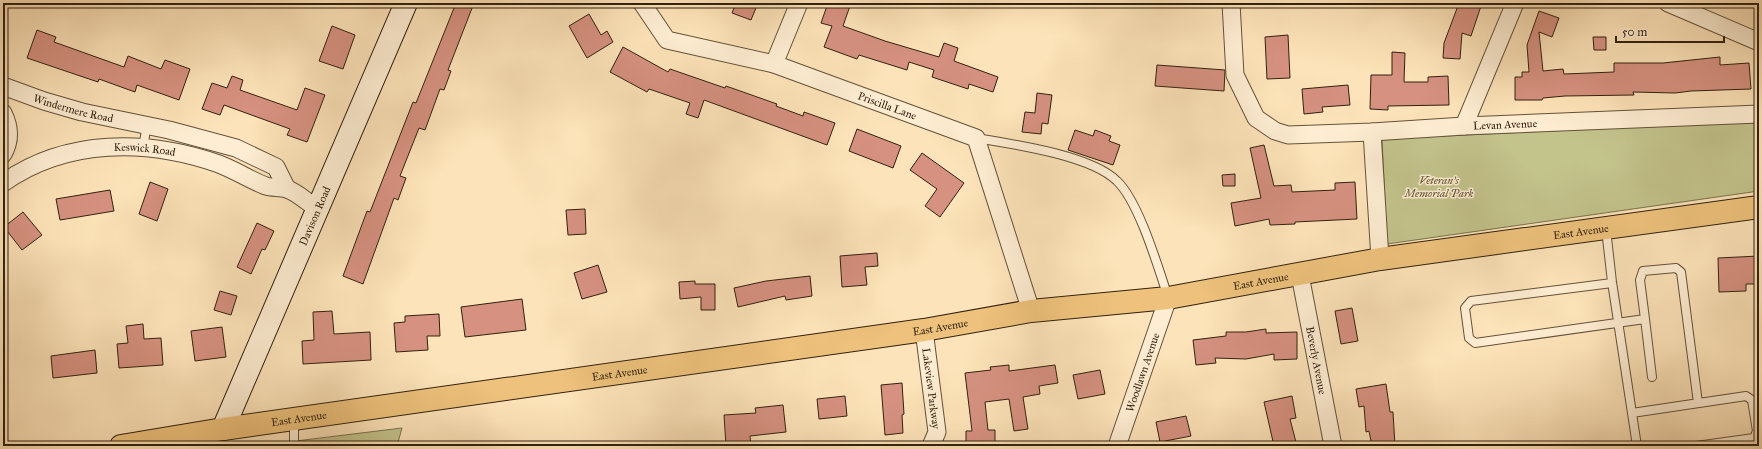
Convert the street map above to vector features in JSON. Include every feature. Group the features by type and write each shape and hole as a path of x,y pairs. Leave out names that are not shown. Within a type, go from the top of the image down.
{"highway":[{"name":"East Avenue","path":"121,446 223,429 924,330 1031,311 1168,298 1380,260 1759,207"}],"street":[{"name":"Davison Road","path":"223,429 406,3"},
{"name":"Priscilla Lane","path":"642,3 667,40 774,64 976,138"},
{"path":"774,64 799,3"},
{"name":"Levan Avenue","path":"1231,3 1235,75 1256,118 1275,131 1288,136 1464,126 1759,114"},
{"path":"1464,126 1515,3"},
{"path":"1668,3 1759,42"},
{"name":"Windermere Road","path":"3,86 44,101 82,112 147,125"},
{"path":"3,113 9,125 9,137 3,154"},
{"name":"Keswick Road","path":"147,125 201,137 236,148 276,167 288,189"},
{"path":"1372,132 1380,260"},
{"path":"976,138 1031,311"},
{"name":"Keswick Road","path":"3,183 36,164 65,154 96,148 129,146 143,147 196,157 226,167 267,186 288,189 318,209"},
{"name":"Beverly Avenue","path":"1300,275 1333,446"},
{"name":"Woodlawn Avenue","path":"1122,441 1168,298"},
{"name":"Lakeview Parkway","path":"924,330 937,432 931,446"}],"lane":[{"path":"143,147 147,125"},
{"path":"976,138 1015,145 1072,159 1104,170 1117,181 1129,197 1156,262 1168,298"},
{"path":"1606,228 1612,283 1637,446"},
{"path":"1652,378 1640,280 1643,271 1676,268 1682,272 1698,403"},
{"path":"1612,283 1471,301 1465,308 1470,338 1475,343 1645,319"},
{"path":"1632,413 1746,396 1752,400 1757,431 1754,438 1696,446"},
{"path":"294,419 294,446"}],"green space":[{"name":"Veteran's Memorial Park","path":"1759,121 1759,191 1387,244 1382,139"},
{"path":"402,428 397,446 255,446"}],"building":[{"path":"456,3 474,3 448,70 451,71 444,90 440,89 425,130 419,128 400,176 406,178 398,200 394,198 363,284 343,276 367,211 370,212 413,102 416,103"},
{"path":"736,3 758,3 751,20 732,13"},
{"path":"828,3 851,3 843,26 885,41 939,57 944,43 958,48 954,61 998,77 993,92 969,84 968,89 932,77 934,70 909,62 907,70 859,55 857,59 824,47 832,26 821,23"},
{"path":"1459,3 1482,3 1471,36 1462,33 1460,59 1443,58 1444,43"},
{"path":"1539,11 1559,18 1552,37 1539,32 1543,71 1563,69 1564,74 1614,72 1614,63 1663,63 1720,57 1720,65 1749,63 1751,89 1675,93 1633,92 1634,95 1565,96 1543,98 1542,100 1515,100 1515,77 1522,77 1522,72 1529,72 1527,45"},
{"path":"589,14 601,35 607,31 613,42 587,58 569,26"},
{"path":"332,26 355,35 343,69 319,61"},
{"path":"37,30 56,37 54,42 124,67 128,56 161,69 165,60 190,69 179,100 137,85 135,92 99,79 98,82 27,58"},
{"path":"1288,35 1290,78 1267,79 1265,37"},
{"path":"1593,37 1606,37 1606,50 1594,50"},
{"path":"623,47 668,72 670,69 725,88 726,86 777,104 776,106 803,116 804,112 835,123 827,145 704,100 698,118 686,114 690,103 649,89 647,92 610,72"},
{"path":"1392,52 1405,53 1404,82 1428,82 1428,77 1448,76 1449,105 1388,106 1388,110 1370,109 1371,75 1392,75"},
{"path":"1157,65 1225,70 1224,91 1155,86"},
{"path":"232,76 243,80 240,90 297,110 305,88 325,95 307,142 287,135 290,129 224,105 220,115 202,109 212,83 227,88"},
{"path":"1348,85 1350,105 1322,107 1323,112 1304,114 1302,89"},
{"path":"1037,93 1052,95 1048,124 1042,123 1041,134 1022,132 1025,112 1035,113"},
{"path":"857,129 901,146 893,168 849,151"},
{"path":"1075,130 1093,136 1095,130 1111,136 1109,141 1120,145 1113,165 1068,150"},
{"path":"1264,145 1274,186 1291,185 1292,192 1335,190 1335,183 1355,182 1357,219 1295,222 1295,224 1270,225 1269,219 1235,226 1231,203 1261,198 1250,148"},
{"path":"922,153 964,183 940,217 925,206 937,189 910,170"},
{"path":"1235,174 1235,186 1223,186 1222,175"},
{"path":"150,182 168,189 157,221 139,214"},
{"path":"110,190 114,211 60,220 56,199"},
{"path":"585,209 586,234 568,235 566,210"},
{"path":"23,212 42,235 22,250 4,227"},
{"path":"257,223 274,231 265,250 262,249 251,274 237,267"},
{"path":"877,253 878,266 865,267 867,285 842,287 840,256"},
{"path":"1759,256 1759,277 1755,277 1755,284 1746,284 1746,291 1719,292 1718,258"},
{"path":"598,265 607,292 582,299 574,273"},
{"path":"810,276 812,296 786,300 785,296 738,307 734,288 766,281"},
{"path":"695,281 695,284 715,284 715,310 701,310 701,297 680,299 679,282"},
{"path":"220,291 237,296 231,315 214,310"},
{"path":"522,299 526,330 465,337 461,307"},
{"path":"1352,308 1358,341 1341,344 1335,311"},
{"path":"332,311 334,334 370,332 371,360 303,364 302,341 314,340 313,312"},
{"path":"439,314 440,336 427,336 428,350 396,352 394,323 405,322 405,316"},
{"path":"143,324 144,339 161,338 163,365 119,368 117,344 128,343 126,326"},
{"path":"222,327 226,357 195,361 191,331"},
{"path":"1266,329 1266,333 1297,332 1297,359 1274,360 1274,354 1246,359 1215,358 1216,363 1196,365 1193,340 1226,336 1226,332 1246,332"},
{"path":"95,350 97,373 53,378 51,356"},
{"path":"1009,365 1009,371 1055,365 1058,383 1039,386 1040,394 1023,397 1028,429 1014,431 1009,399 985,402 988,430 995,430 995,446 966,446 966,431 972,431 965,373 991,370 990,367"},
{"path":"1100,370 1105,394 1078,399 1073,375"},
{"path":"902,383 904,414 902,415 903,433 885,435 881,385"},
{"path":"1386,384 1390,412 1393,412 1395,446 1372,446 1369,431 1366,432 1364,406 1359,407 1356,389"},
{"path":"845,396 847,416 819,419 817,399"},
{"path":"1292,396 1296,418 1290,419 1297,446 1274,446 1264,402"},
{"path":"783,405 786,432 750,436 751,446 726,446 724,415 756,413 755,408"},
{"path":"1186,416 1191,436 1160,442 1156,422"}]}
